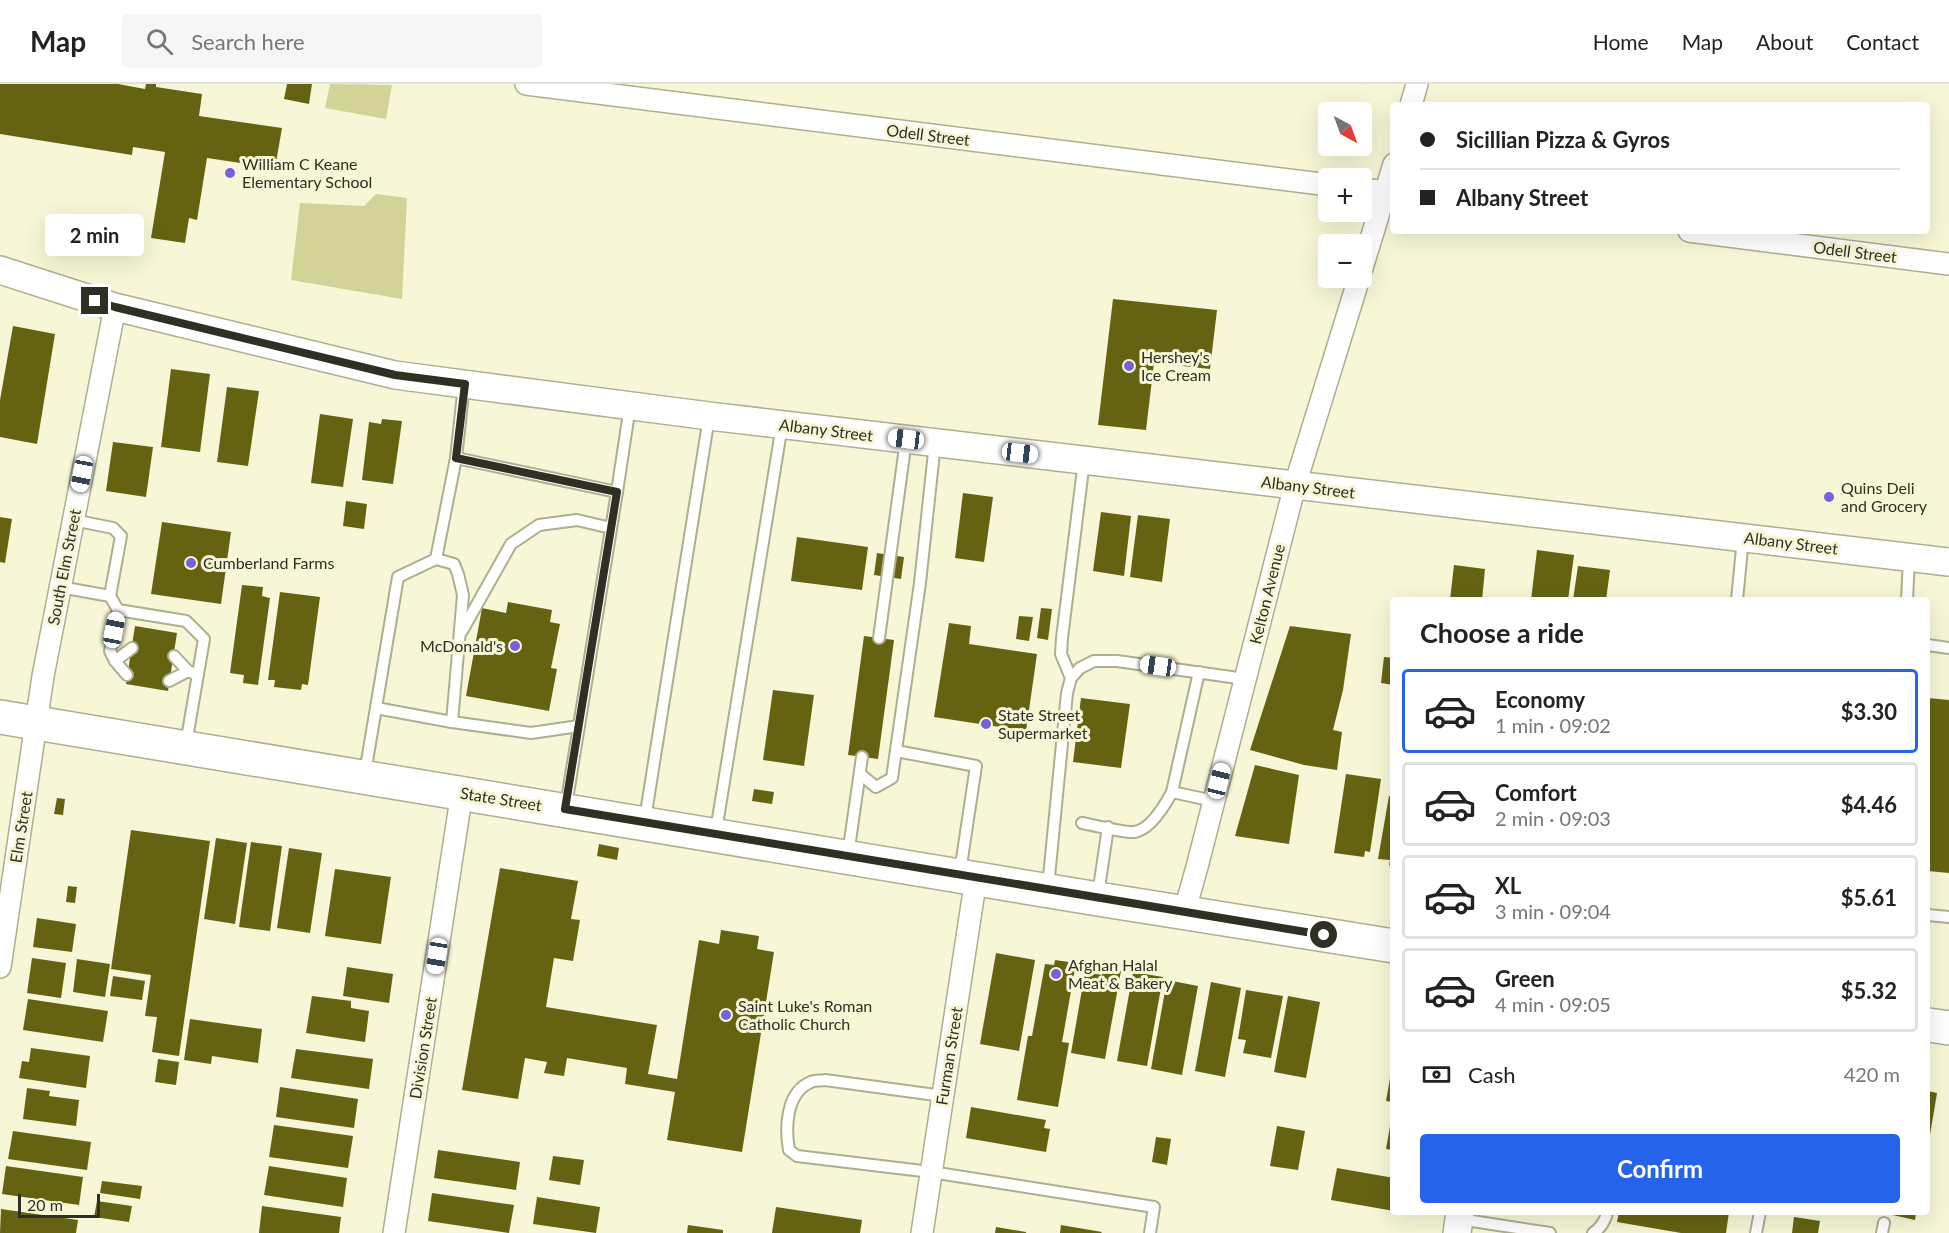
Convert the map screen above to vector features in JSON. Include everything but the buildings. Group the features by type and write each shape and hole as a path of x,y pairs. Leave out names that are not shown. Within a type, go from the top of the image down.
{"main road":[{"name":"State Street","path":"0,717 1390,945"},
{"path":"1930,1025 1949,1028"}],"street":[{"name":"Odell Street","path":"526,84 1318,184"},
{"path":"1411,102 1416,84"},
{"path":"1372,190 1390,193 1372,241"},
{"name":"Odell Street","path":"1713,234 1949,264"},
{"name":"Albany Street","path":"0,270 115,307 395,375 782,425 1949,562"},
{"name":"Kelton Avenue","path":"1184,913 1295,485 1356,288"},
{"name":"South Elm Street","path":"37,722 43,676 115,307"},
{"name":"Elm Street","path":"0,967 37,722"},
{"name":"Division Street","path":"394,1233 462,792"},
{"name":"Furman Street","path":"922,1233 943,1096 968,877"}],"lane":[{"path":"436,559 456,458 465,384"},
{"path":"565,809 630,406"},
{"path":"644,823 709,416"},
{"path":"715,835 782,425"},
{"path":"879,638 906,439"},
{"path":"860,774 876,787 892,778 920,583 935,443"},
{"path":"456,458 617,492"},
{"path":"1071,678 1061,654 1084,460"},
{"path":"73,520 113,528 121,536 110,596 118,610 110,651 127,675"},
{"path":"460,635 511,544 539,525 577,520 611,528"},
{"path":"1737,597 1743,538"},
{"path":"1907,597 1909,557"},
{"path":"365,776 398,577 436,559 454,564 464,595 452,722"},
{"path":"60,587 110,596"},
{"path":"118,610 186,621 204,639 193,673 185,747"},
{"path":"1930,645 1949,648"},
{"path":"115,661 132,648"},
{"path":"174,656 193,673"},
{"path":"1047,890 1067,693 1071,678 1080,668 1094,661 1117,660 1245,679"},
{"path":"1082,823 1134,832 1151,822 1165,805 1172,792 1199,672"},
{"path":"170,681 193,673"},
{"path":"376,708 531,733 579,726"},
{"path":"896,751 976,766 968,877"},
{"path":"848,857 862,757"},
{"path":"1172,792 1214,801"},
{"path":"1098,899 1108,827"},
{"path":"1930,915 1949,917"},
{"path":"943,1096 825,1080 811,1082 796,1091 789,1111 786,1134 789,1150 797,1156 931,1172 1154,1207 1150,1233"},
{"path":"1593,1233 1598,1231 1606,1215"},
{"path":"1756,1233 1759,1215"},
{"path":"1458,1221 1550,1233"}],"shaded area":[{"path":"330,84 392,85 386,119 325,108"},
{"path":"376,194 407,198 402,299 291,280 300,203 364,206"}],"place":[{"name":"William C Keane Elementary School","path":"230,173"},
{"name":"Hershey's Ice Cream","path":"1129,366"},
{"name":"Quins Deli and Grocery","path":"1829,497"},
{"name":"Cumberland Farms","path":"191,563"},
{"name":"McDonald's","path":"515,646"},
{"name":"State Street Supermarket","path":"986,724"},
{"name":"Afghan Halal Meat & Bakery","path":"1056,974"},
{"name":"Saint Luke's Roman Catholic Church","path":"726,1015"}],"route":[{"path":"95,301 395,375 465,384 456,458 617,492 565,809 1324,935"}]}
